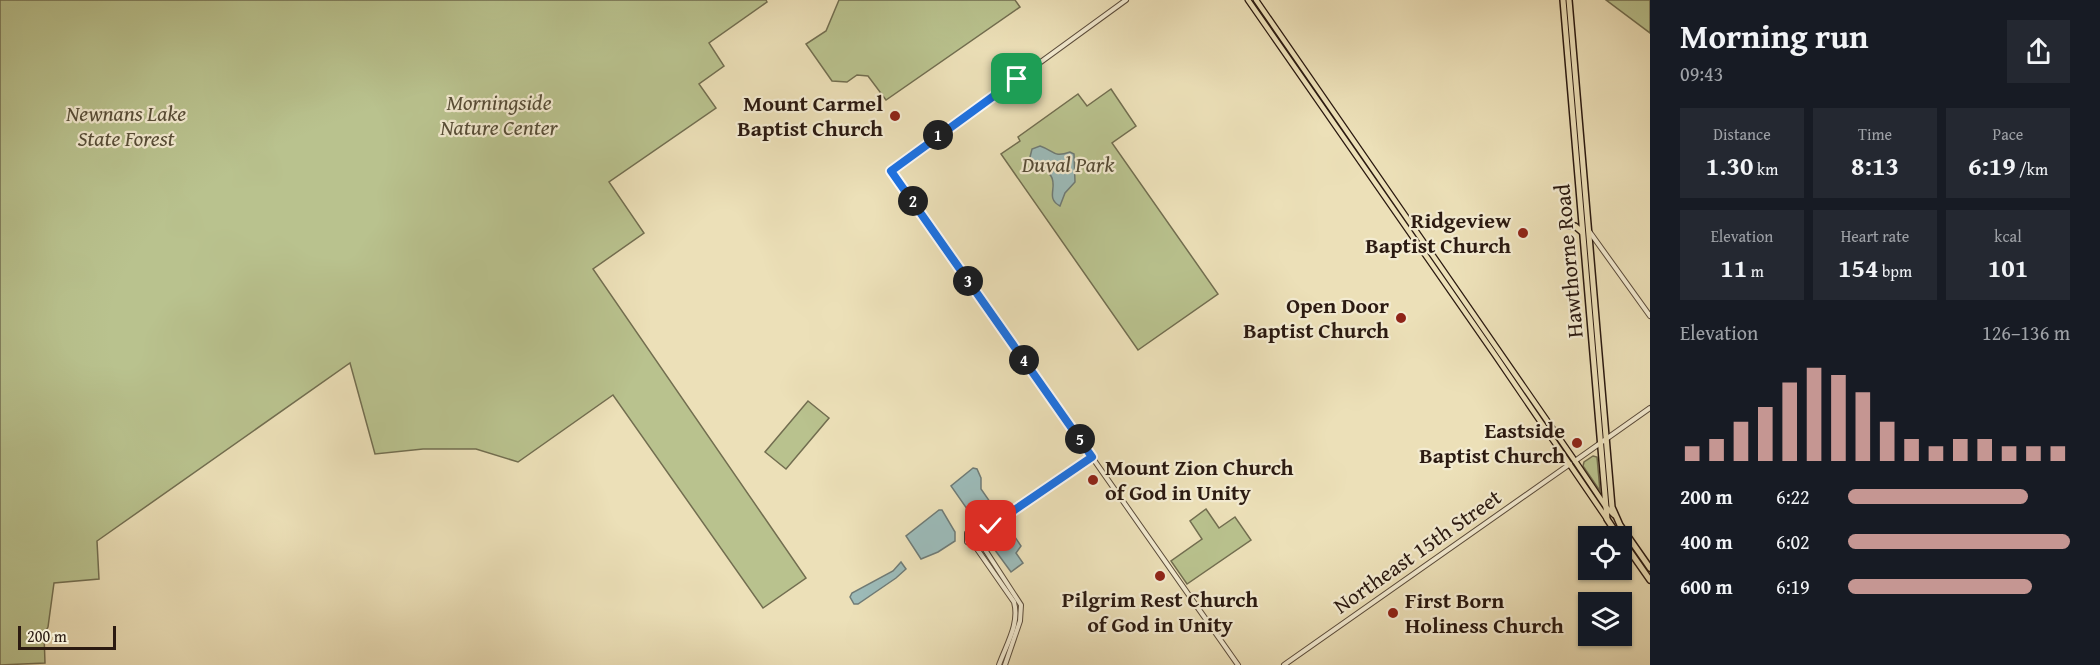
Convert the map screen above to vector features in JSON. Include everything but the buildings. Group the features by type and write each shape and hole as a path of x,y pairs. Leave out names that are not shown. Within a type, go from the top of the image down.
{"highway":[{"name":"Hawthorne Road","path":"1563,0 1581,218 1585,231"},
{"name":"Hawthorne Road","path":"1569,0 1577,81 1585,231 1603,442 1607,519"},
{"path":"1565,226 1575,226 1585,231"},
{"name":"Hawthorne Road","path":"1603,442 1614,515"},
{"path":"1614,515 1650,568"},
{"path":"1607,519 1612,526"},
{"path":"1632,555 1650,580"}],"main road":[{"path":"1248,0 1304,81 1354,141 1459,303 1537,405 1606,507 1614,515"},
{"path":"1256,0 1309,77 1347,143 1390,205 1462,298 1532,409 1607,519"},
{"path":"1264,24 1270,21"},
{"path":"1304,81 1309,77"},
{"path":"1347,143 1354,141"},
{"path":"1390,205 1395,201"},
{"path":"1459,303 1462,298"},
{"path":"1532,409 1537,405"},
{"path":"1570,464 1575,460"}],"street":[{"path":"1126,0 891,171 1238,665"},
{"path":"1585,231 1650,316"},
{"path":"1575,460 1650,408"},
{"path":"980,534 1092,457"},
{"name":"Northeast 15th Street","path":"1284,665 1570,464"},
{"path":"980,534 971,530 966,536 969,544 975,546 1014,602 1016,611 1005,665"},
{"path":"980,534 980,542 1021,605 1020,621 999,665"},
{"path":"975,546 980,542"}],"green space":[{"path":"0,0 766,0 767,2 709,43 724,66 699,84 716,108 609,182 644,233 593,269 806,578 763,608 613,395 518,462 476,449 423,449 375,454 350,363 97,541 99,579 54,583 48,627 44,634 45,663 0,665"},
{"path":"839,0 1015,0 1020,7 886,100 868,76 857,75 847,82 832,81 806,44 826,31"},
{"path":"1606,0 1650,0 1650,33"},
{"name":"Duval Park","path":"1111,89 1136,126 1112,143 1218,294 1138,350 1001,154 1020,141 1018,137 1078,94 1087,106"},
{"path":"808,401 829,418 786,469 765,452"},
{"path":"1593,456 1597,457 1600,491 1583,466 1584,462"},
{"path":"1206,509 1219,528 1235,517 1251,540 1187,584 1171,561 1202,539 1190,521"}],"water":[{"path":"1040,146 1057,154 1070,152 1074,154 1075,182 1065,193 1060,206 1052,196 1051,176 1030,157 1032,149"},
{"path":"973,468 977,469 981,478 981,489 995,509 981,520 972,516 951,486"},
{"path":"942,510 955,532 955,541 921,559 906,536"},
{"path":"1009,528 1021,546 1016,553 1023,563 1011,572 992,546 993,539"},
{"path":"901,562 906,569 896,578 858,604 854,604 850,597 852,593 893,571"}],"place":[{"name":"Mount Carmel Baptist Church","path":"895,116"},
{"name":"Ridgeview Baptist Church","path":"1523,233"},
{"name":"Open Door Baptist Church","path":"1401,318"},
{"name":"Eastside Baptist Church","path":"1577,443"},
{"name":"Mount Zion Church of God in Unity","path":"1093,480"},
{"name":"Pilgrim Rest Church of God in Unity","path":"1160,576"},
{"name":"First Born Holiness Church","path":"1393,613"}],"route":[{"path":"991,526 1092,457 891,171 1017,79"}],"park label":[{"name":"Morningside Nature Center","path":"499,114"},
{"name":"Newnans Lake State Forest","path":"126,126"}]}
